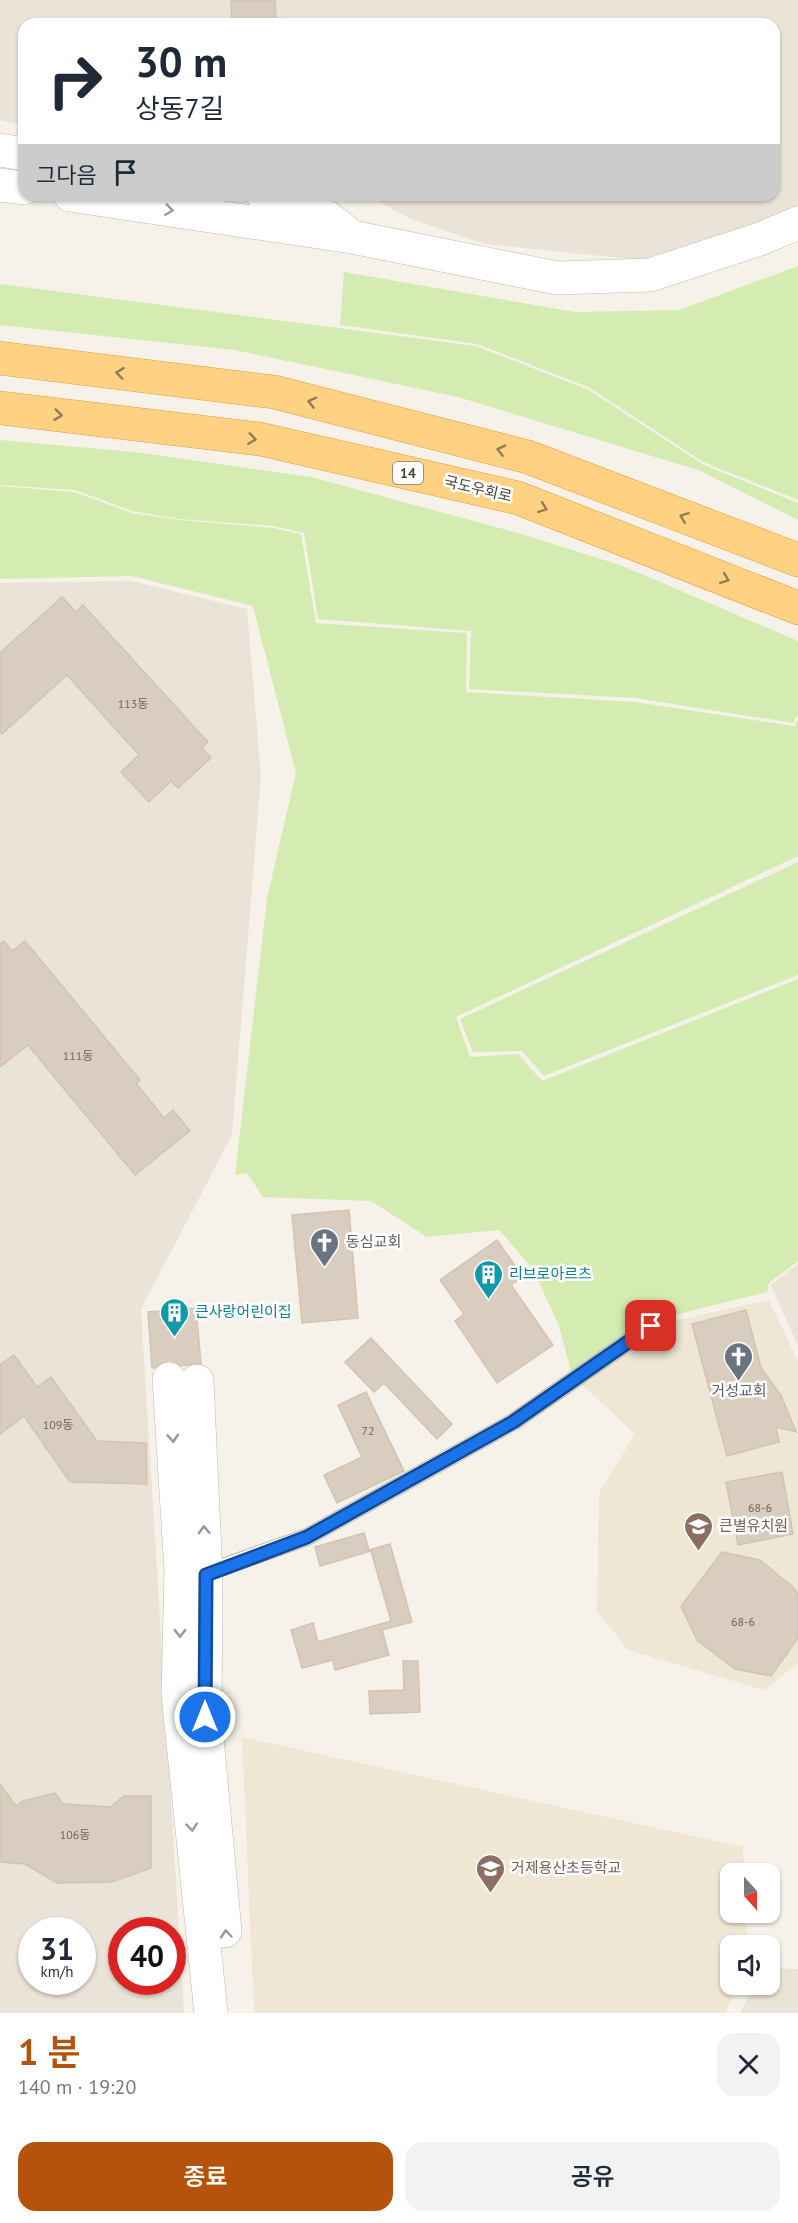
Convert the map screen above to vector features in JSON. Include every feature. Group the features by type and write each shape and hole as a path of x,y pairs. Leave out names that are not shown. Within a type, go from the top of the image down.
{"highway":[{"path":"0,358 274,392 528,457 798,560"},
{"name":"국도우회로","path":"0,408 260,440 518,498 798,608"}],"street":[{"path":"0,150 18,153"},
{"path":"0,185 18,187"},
{"path":"110,201 352,237 557,278 650,275 760,239 798,223"},
{"path":"297,201 328,216 352,237"},
{"path":"183,1380 205,1717 233,2013"},
{"path":"194,1573 178,1694 211,2013"}],"lane":[{"path":"194,1573 307,1537 513,1422 651,1326"}],"shaded area":[{"path":"0,0 798,0 798,210 649,261 485,244 409,218 377,201 780,201 780,18 18,18 18,124 0,120"},
{"path":"131,581 247,609 261,776 232,1135 141,1309 178,1917 108,1917 108,1995 183,1995 184,2013 0,2013 0,583"},
{"path":"798,1264 798,1346 771,1285"},
{"name":"큰별유치원","path":"769,1300 798,1362 798,1663 764,1690 628,1650 597,1611 599,1493 635,1434 576,1379 651,1326"},
{"name":"거제용산초등학교","path":"242,1737 743,1847 744,1863 720,1863 720,1923 746,1923 746,1935 720,1935 720,1995 733,1995 725,2013 254,2013"},
{"path":"780,1968 798,1969 798,2013 741,2013 749,1995 780,1995"}],"green space":[{"path":"798,266 798,500 703,462 590,388 477,344 340,325 344,272 575,312 679,310"},
{"path":"0,284 476,346 589,390 704,465 798,503 798,520 701,471 458,397 235,350 0,325"},
{"path":"0,440 135,452 311,477 522,534 623,566 798,641 798,714 793,723 635,698 469,689 471,631 318,619 304,533 273,526 179,519 132,511 75,490 0,485"},
{"path":"0,486 74,492 132,513 180,520 273,528 301,534 316,623 467,633 466,692 635,702 794,726 798,719 798,856 456,1017 470,1057 518,1054 542,1081 798,979 798,1261 769,1283 767,1292 650,1321 571,1371 559,1326 533,1269 499,1230 427,1237 371,1201 263,1197 247,1173 235,1175 267,898 296,773 253,606 132,576 0,579"},
{"path":"798,862 798,975 544,1076 522,1051 473,1052 460,1019"}],"building":[{"path":"231,0 275,0 276,18 232,18"},
{"path":"62,597 76,612 83,605 208,742 202,748 211,758 178,788 171,781 149,802 121,772 139,755 67,675 2,734 0,732 0,653"},
{"path":"4,941 12,951 25,941 140,1080 136,1083 164,1118 173,1110 190,1131 135,1175 28,1045 0,1067 0,944"},
{"name":"동심교회","path":"349,1210 358,1318 302,1323 292,1215"},
{"name":"리브로아르츠","path":"497,1240 523,1277 511,1285 553,1345 497,1383 455,1321 464,1314 440,1280"},
{"name":"큰사랑어린이집","path":"196,1308 201,1364 152,1368 148,1312"},
{"name":"거성교회","path":"746,1310 761,1368 781,1395 796,1432 776,1427 779,1442 727,1456 692,1324"},
{"path":"371,1338 452,1424 437,1439 384,1383 374,1392 345,1362"},
{"path":"14,1355 37,1387 51,1377 97,1441 146,1443 147,1484 70,1482 24,1416 0,1434 0,1365"},
{"path":"366,1392 404,1471 337,1503 324,1475 362,1457 338,1405"},
{"path":"782,1472 793,1534 738,1545 726,1482"},
{"path":"364,1533 369,1550 390,1544 412,1622 382,1630 389,1655 335,1670 333,1660 302,1668 291,1630 313,1623 318,1642 391,1621 371,1551 320,1566 315,1547"},
{"path":"722,1552 760,1560 794,1588 798,1594 798,1638 771,1676 735,1669 697,1640 681,1606"},
{"path":"403,1661 418,1661 420,1712 370,1714 369,1691 404,1690"},
{"path":"0,1784 16,1806 23,1801 55,1793 63,1804 110,1807 124,1796 151,1796 151,1868 112,1882 57,1883 25,1864 0,1862"}],"place":[{"name":"동심교회","path":"325,1268"},
{"name":"리브로아르츠","path":"488,1300"},
{"name":"큰사랑어린이집","path":"174,1338"},
{"name":"거성교회","path":"739,1382"},
{"name":"큰별유치원","path":"698,1552"},
{"name":"거제용산초등학교","path":"490,1894"}],"route":[{"path":"205,1717 206,1575 307,1537 513,1422 651,1326"}]}
